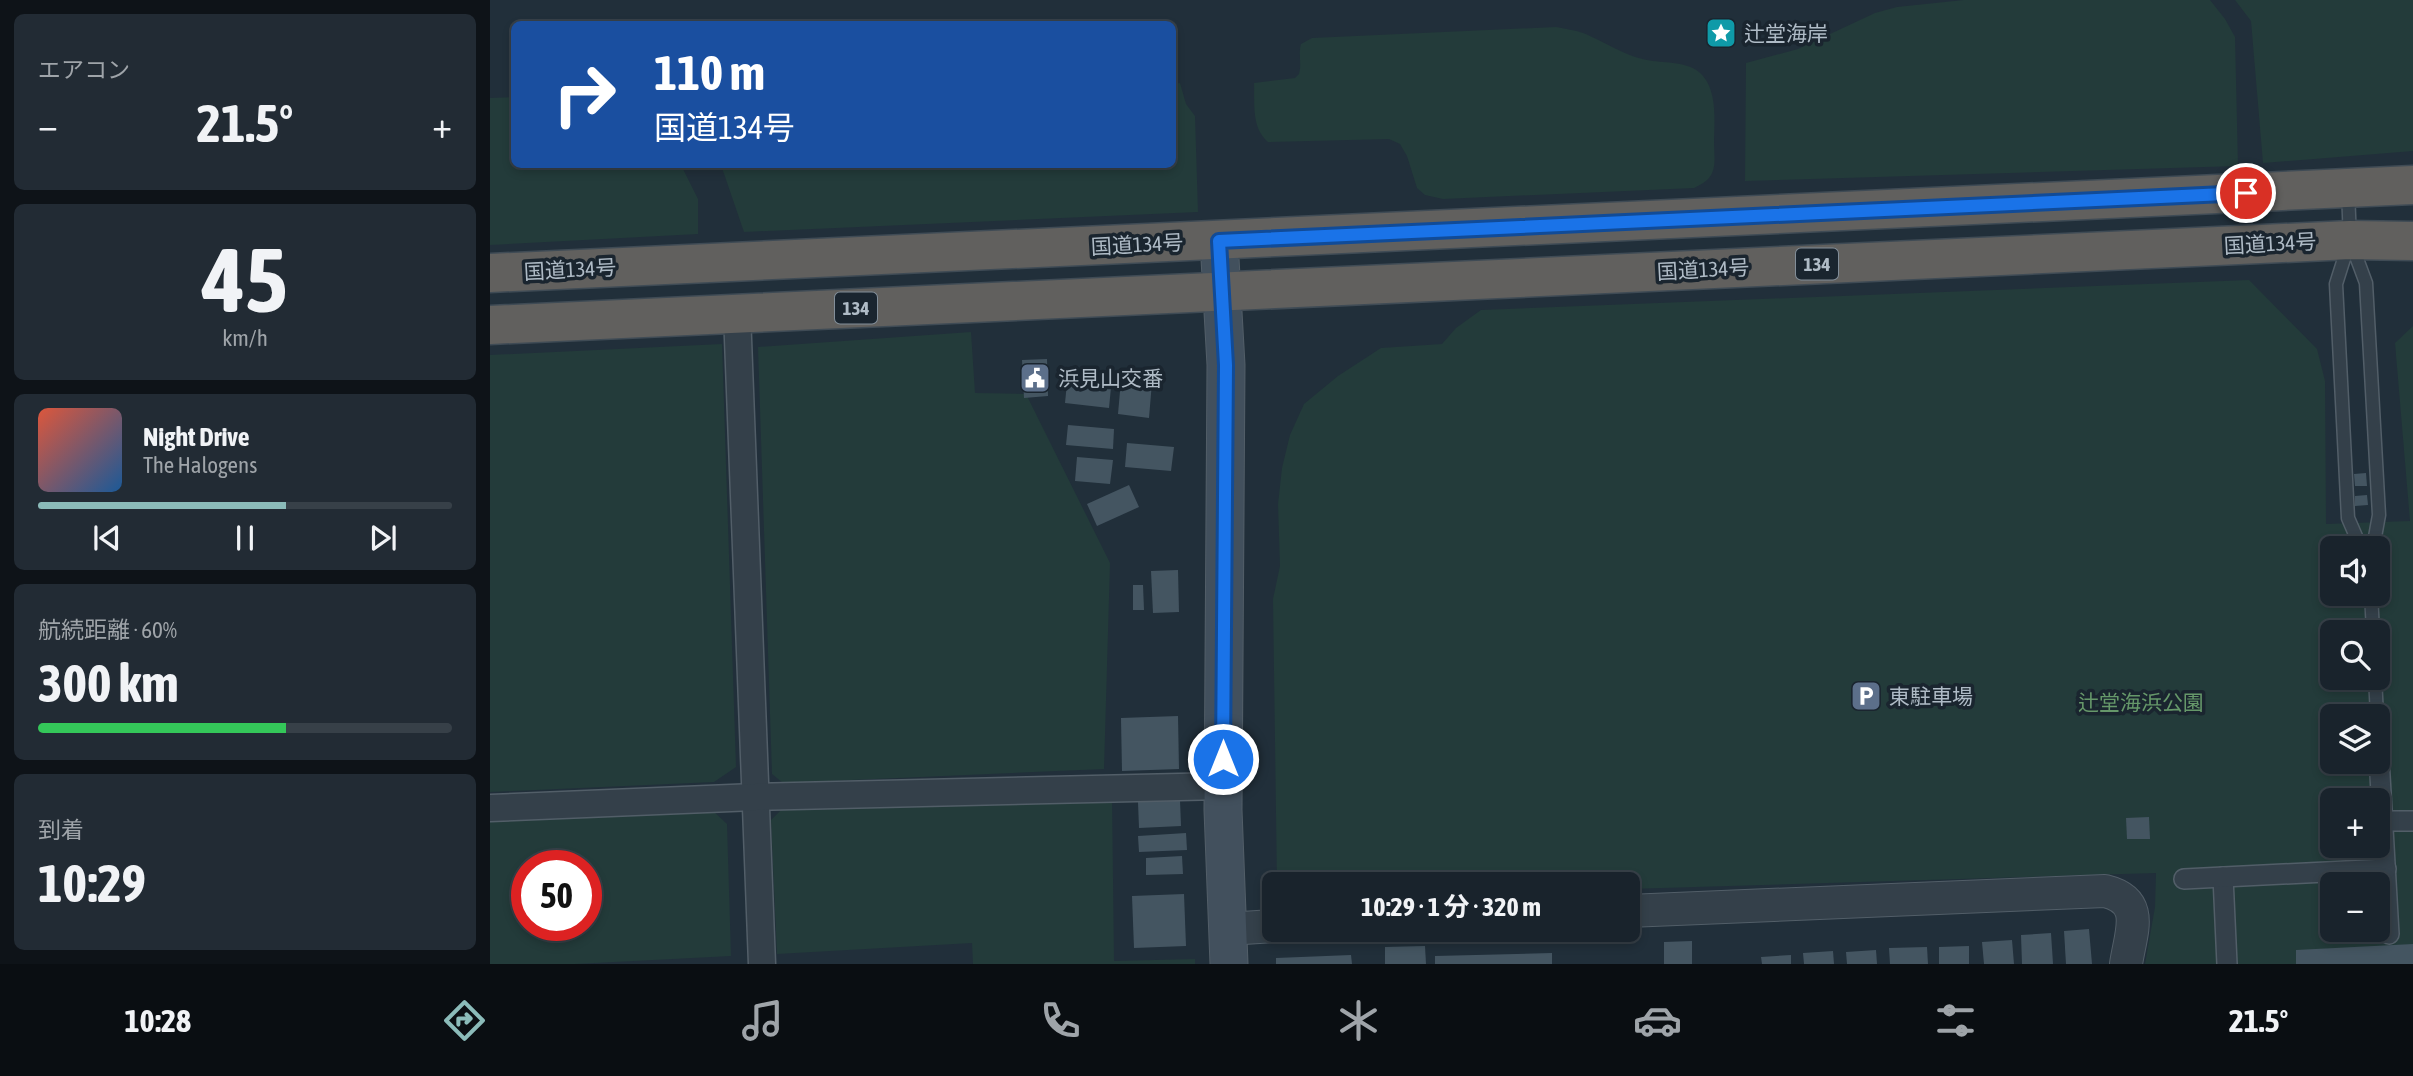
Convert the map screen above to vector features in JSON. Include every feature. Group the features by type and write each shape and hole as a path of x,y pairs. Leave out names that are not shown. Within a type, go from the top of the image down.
{"highway":[{"name":"国道134号","path":"490,273 2413,185"},
{"path":"1724,217 1727,268"},
{"name":"国道134号","path":"490,325 2350,240 2413,241"}],"main road":[{"path":"1219,241 1226,365 1223,786 1228,946"}],"street":[{"path":"737,313 762,964"},
{"path":"490,808 755,797 1223,786"},
{"path":"2390,821 2413,821"},
{"path":"2385,858 2386,872"},
{"path":"2184,879 2386,869"},
{"path":"2223,877 2227,964"},
{"path":"1640,910 2105,891 2119,895 2127,901 2133,913 2126,964"},
{"path":"1228,946 1262,931"}],"lane":[{"path":"2348,188 2350,240 2366,283 2379,515 2375,536"},
{"path":"2350,240 2336,284 2348,518 2356,536"}],"green space":[{"path":"1964,0 2210,0 2235,37 2238,166 1745,181 1746,63 1798,49 1875,13 1897,7"},
{"path":"2235,0 2413,0 2413,151 2263,163 2251,21"},
{"path":"1556,27 1583,33 1634,57 1687,66 1698,71 1708,83 1713,100 1714,165 1711,176 1694,188 1443,199 1425,195 1417,188 1407,156 1400,144 1389,139 1268,142 1256,122 1254,83 1295,78 1300,70 1301,44 1312,38"},
{"path":"1180,83 1186,104 1195,116 1198,212 744,232 722,168 1176,168 1176,84"},
{"path":"511,97 511,168 682,168 698,199 698,234 490,245 490,98"},
{"name":"辻堂海浜公園","path":"2249,280 2317,349 2325,381 2326,524 2410,521 2395,343 2413,326 2413,964 2145,964 2155,907 2156,873 1640,889 1640,872 1277,872 1273,599 1280,566 1278,504 1282,468 1290,435 1304,404 1338,376 1381,348 1442,344 1456,328 1481,310"},
{"path":"971,332 975,393 1026,394 1110,563 1104,769 783,783 772,774 758,347"},
{"path":"722,344 736,767 714,782 490,792 490,355"},
{"path":"1112,796 1114,961 1195,959 1195,964 973,964 972,943 777,954 771,820 785,806"},
{"path":"711,809 727,824 731,956 575,964 490,964 490,817"}],"building":[{"name":"浜見山交番","path":"1047,359 1048,396 1024,398 1022,360"},
{"path":"1068,373 1112,377 1109,408 1065,403"},
{"path":"1121,380 1152,382 1149,418 1118,414"},
{"path":"1068,425 1114,429 1113,449 1066,445"},
{"path":"1127,443 1174,447 1171,471 1125,467"},
{"path":"1077,457 1113,460 1110,484 1075,481"},
{"path":"2366,473 2367,486 2355,486 2354,474"},
{"path":"1129,485 1139,507 1097,526 1087,504"},
{"path":"2367,495 2368,505 2355,506 2355,496"},
{"path":"1178,570 1179,612 1153,613 1151,571"},
{"path":"1133,585 1143,585 1144,610 1133,610"},
{"path":"1178,716 1179,769 1122,771 1121,718"},
{"path":"1180,800 1181,826 1139,828 1138,802"},
{"path":"2149,817 2150,839 2127,839 2126,818"},
{"path":"1186,833 1187,850 1139,852 1138,836"},
{"path":"1182,856 1183,874 1146,875 1146,858"},
{"path":"1184,894 1186,946 1134,948 1132,896"},
{"path":"2089,929 2092,964 2066,964 2064,931"},
{"path":"2051,933 2053,964 2022,964 2021,935"},
{"path":"2012,940 2014,964 1984,964 1982,942"},
{"path":"1692,941 1692,964 1664,964 1664,942"},
{"path":"2413,944 2413,964 2296,964 2296,950"},
{"path":"1425,946 1426,964 1385,964 1385,947"},
{"path":"1969,946 1969,964 1939,964 1939,947"},
{"path":"1927,947 1928,964 1890,964 1889,948"},
{"path":"1876,950 1877,964 1847,964 1846,952"},
{"path":"1833,951 1834,964 1804,964 1803,953"},
{"path":"1552,953 1552,964 1435,964 1435,956"},
{"path":"1351,955 1352,964 1276,964 1276,958"},
{"path":"1791,955 1791,964 1762,964 1761,957"}],"place":[{"name":"辻堂海岸","path":"1721,33"},
{"name":"浜見山交番","path":"1035,378"},
{"name":"東駐車場","path":"1866,696"}],"route":[{"path":"1223,759 1226,365 1219,241 2246,193"}]}
